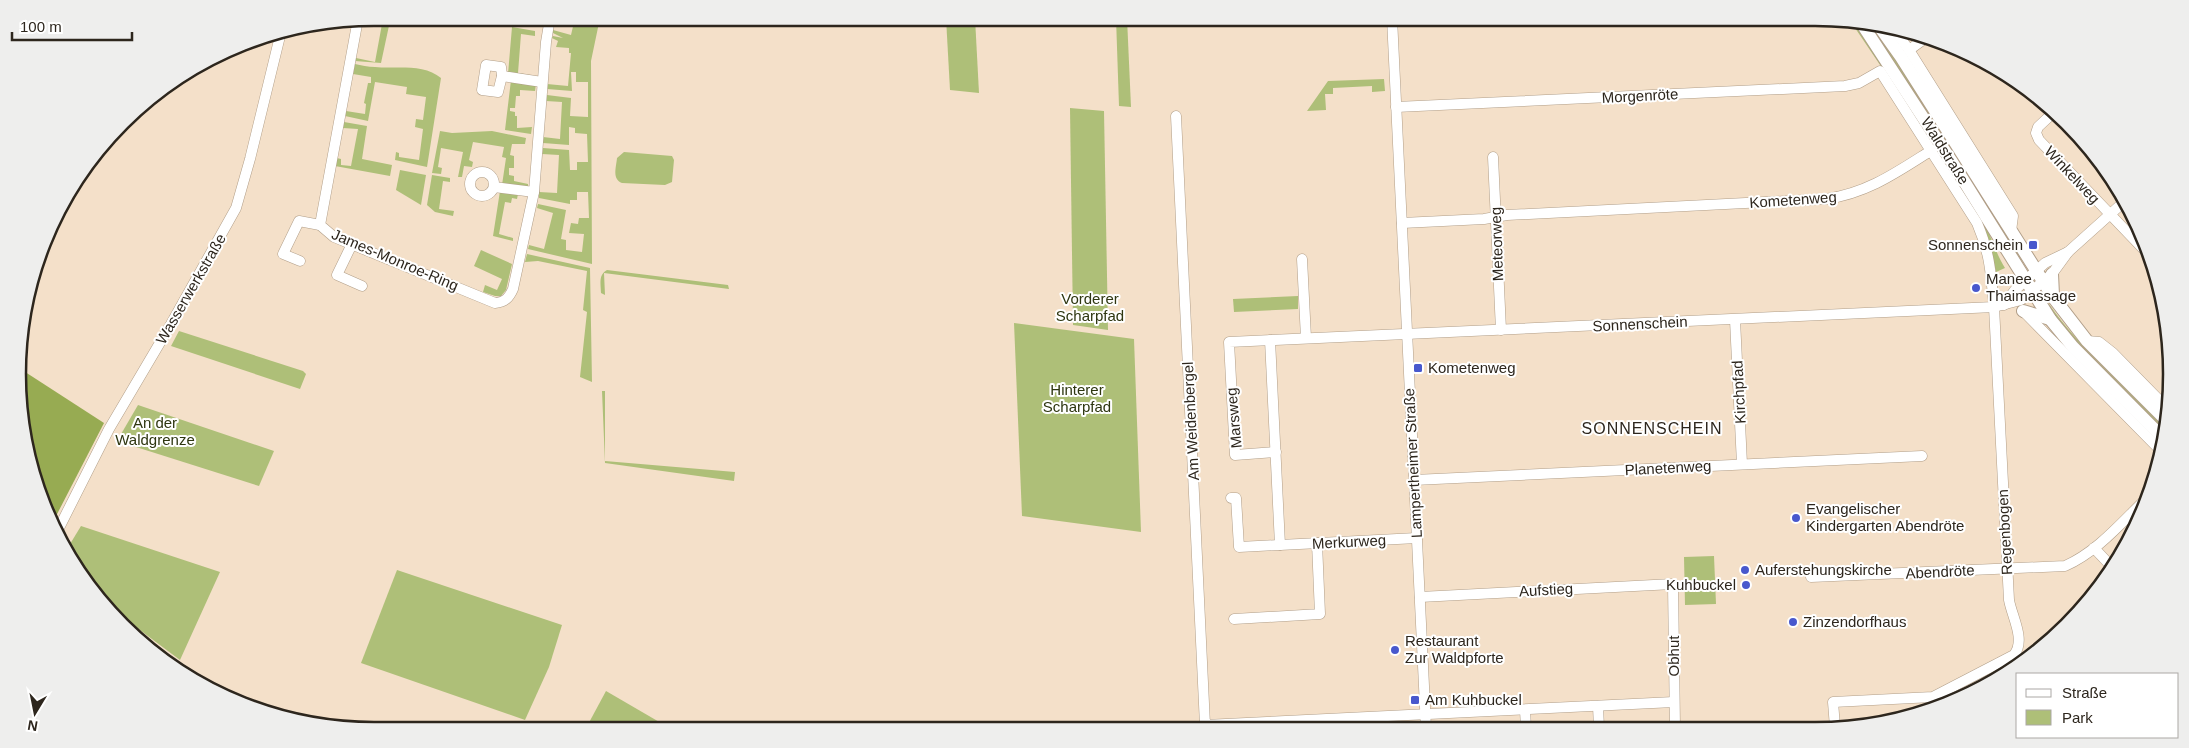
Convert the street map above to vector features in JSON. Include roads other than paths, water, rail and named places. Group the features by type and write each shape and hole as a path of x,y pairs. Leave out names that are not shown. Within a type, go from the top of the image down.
{"main road":[{"name":"Waldstraße","path":"1866,30 1947,154 2050,319 2073,347 2158,433"},
{"name":"Waldstraße","path":"1884,33 2011,231 2043,275"},
{"path":"2043,275 2053,297 2087,341 2160,414"},
{"path":"2008,306 2050,319"}],"street":[{"name":"James-Monroe-Ring","path":"357,27 320,225 334,236 352,244 490,301 500,302 510,296 513,289 534,192 542,82 549,26"},
{"name":"Lampertheimer Straße","path":"1392,26 1426,722"},
{"name":"Waldstraße","path":"1899,37 2013,216 2011,231"},
{"name":"Wasserwerkstraße","path":"61,525 109,429 228,224 241,194 279,40"},
{"path":"1909,50 1919,43"},
{"name":"Morgenröte","path":"1396,107 1845,86 1859,83 1880,71"},
{"name":"Waldstraße","path":"1880,71 1977,223 2008,306"},
{"path":"502,76 542,82"},
{"name":"Am Weidenbergel","path":"1176,116 1206,722"},
{"name":"Winkelweg","path":"2049,117 2038,127 2036,133 2039,140 2136,242"},
{"name":"Kometenweg","path":"1402,223 1843,197 1871,187 1932,150"},
{"name":"Meteorweg","path":"1492,158 1501,330"},
{"path":"494,187 534,192"},
{"path":"2119,206 2043,275 2028,286 2008,306 2155,446"},
{"path":"300,261 283,254 294,228 299,222 320,225"},
{"path":"352,244 337,276 362,286"},
{"path":"2043,275 2045,263 2068,252"},
{"path":"1302,259 1306,338"},
{"name":"Sonnenschein","path":"1229,342 2008,306"},
{"name":"Regenbogen","path":"1834,721 1833,702 1925,703 2014,655 2019,648 2020,639 2009,600 2006,569 2008,306"},
{"name":"Kirchpfad","path":"1735,320 1742,464"},
{"path":"1270,340 1280,545"},
{"path":"2087,341 2099,342 2162,402"},
{"name":"Marsweg","path":"1229,342 1235,455 1276,452"},
{"name":"Planetenweg","path":"1414,480 1922,456"},
{"name":"Merkurweg","path":"1231,498 1236,498 1239,548 1417,538"},
{"name":"Abendröte","path":"1811,577 2065,566 2078,560 2094,548 2135,509"},
{"path":"1234,619 1320,614 1317,544"},
{"path":"2094,548 2107,561"},
{"name":"Aufstieg","path":"1420,597 1673,584"},
{"name":"Obhut","path":"1673,584 1674,722"},
{"path":"1355,722 1425,715 1674,702"},
{"path":"1598,706 1599,722"},
{"path":"1525,710 1526,722"}],"place":[{"name":"Sonnenschein","path":"2033,245"},
{"name":"Manee Thaimassage","path":"1976,288"},
{"name":"Kometenweg","path":"1418,368"},
{"name":"Evangelischer Kindergarten Abendröte","path":"1796,518"},
{"name":"Auferstehungskirche","path":"1745,570"},
{"name":"Kuhbuckel","path":"1746,585"},
{"name":"Zinzendorfhaus","path":"1793,622"},
{"name":"Restaurant Zur Waldpforte","path":"1395,650"},
{"name":"Am Kuhbuckel","path":"1415,700"}],"district":[{"name":"SONNENSCHEIN","path":"1652,428"}],"park label":[{"name":"Vorderer Scharpfad","path":"1090,308"},
{"name":"Hinterer Scharpfad","path":"1077,398"},
{"name":"An der Waldgrenze","path":"155,432"}]}
